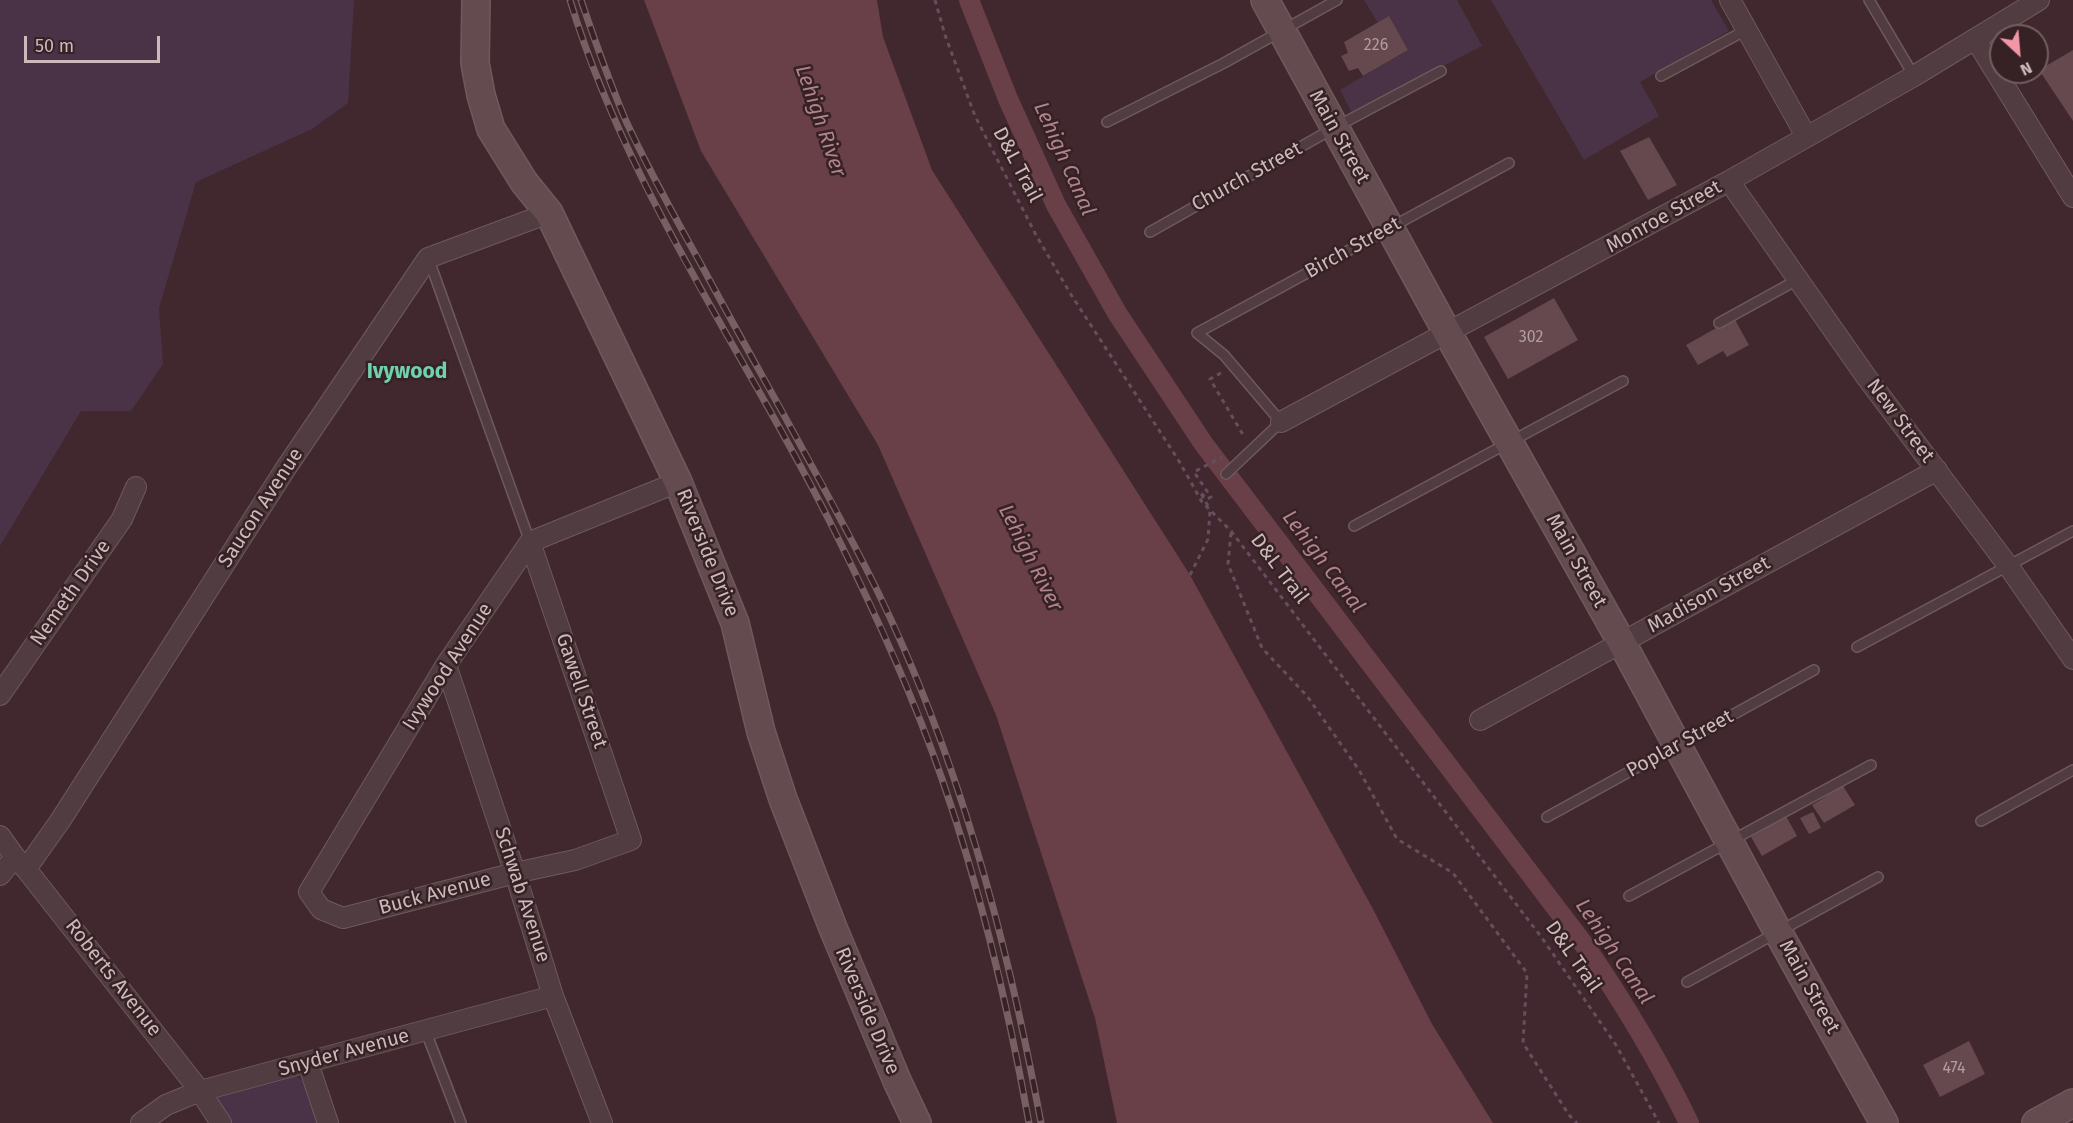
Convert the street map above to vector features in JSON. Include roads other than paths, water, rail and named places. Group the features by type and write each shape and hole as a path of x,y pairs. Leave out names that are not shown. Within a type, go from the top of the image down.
{"street":[{"name":"Riverside Drive","path":"476,0 475,63 490,129 524,182 549,213 678,482 735,622 760,732 783,799 833,928 917,1123"},
{"name":"Main Street","path":"1265,0 1389,228 1622,643 1884,1123"},
{"path":"1730,0 1806,136"},
{"name":"Monroe Street","path":"1281,422 1730,181 1976,40 2039,0"},
{"path":"1976,40 2073,197"},
{"name":"New Street","path":"1730,181 1797,280 2009,567 2073,659"},
{"path":"428,258 549,213"},
{"name":"Saucon Avenue","path":"0,875 21,863 60,821 286,468 428,258"},
{"name":"Madison Street","path":"1480,720 1937,470"},
{"path":"531,542 678,482"},
{"name":"Nemeth Drive","path":"0,695 122,519 136,487"},
{"name":"Ivywood Avenue","path":"343,918 321,909 309,891 447,665 531,542"},
{"name":"Gawell Street","path":"531,542 631,840"},
{"name":"Schwab Avenue","path":"447,665 553,996 602,1123"},
{"name":"Roberts Avenue","path":"0,836 200,1090 221,1123"},
{"name":"Buck Avenue","path":"343,918 515,873 575,860 631,840"},
{"name":"Snyder Avenue","path":"141,1123 166,1105 200,1090 426,1032 553,996"},
{"path":"308,1063 328,1123"},
{"path":"2036,1123 2073,1103"}],"lane":[{"path":"1107,122 1281,33 1337,0"},
{"path":"1869,0 1914,76"},
{"path":"1661,76 1746,30"},
{"name":"Church Street","path":"1150,232 1334,128 1441,71"},
{"name":"Birch Street","path":"1281,422 1224,355 1197,333 1509,163"},
{"path":"428,258 531,542"},
{"path":"1719,322 1797,280"},
{"path":"1354,526 1623,381"},
{"path":"1226,474 1281,422"},
{"path":"1857,647 2073,531"},
{"name":"Poplar Street","path":"1547,817 1814,670"},
{"path":"1629,896 1871,765"},
{"path":"1981,821 2073,770"},
{"path":"1687,982 1878,877"},
{"path":"426,1032 461,1123"}],"water":[{"name":"Lehigh River","path":"644,0 877,0 883,37 932,170 1190,575 1373,909 1432,1024 1493,1123 1117,1123 1095,1018 996,715 878,445 701,151"}],"waterway":[{"name":"Lehigh Canal","path":"969,0 1008,99 1056,205 1117,313 1203,443 1585,946 1666,1077 1689,1123"}],"railway":[{"path":"570,0 594,70 655,203 832,526 905,682 942,779 981,906 1003,992 1029,1123"},
{"path":"581,0 614,91 644,158 833,506 905,650 955,781 976,849 1012,985 1041,1123"}],"district":[{"name":"Ivywood","path":"407,372"}]}
